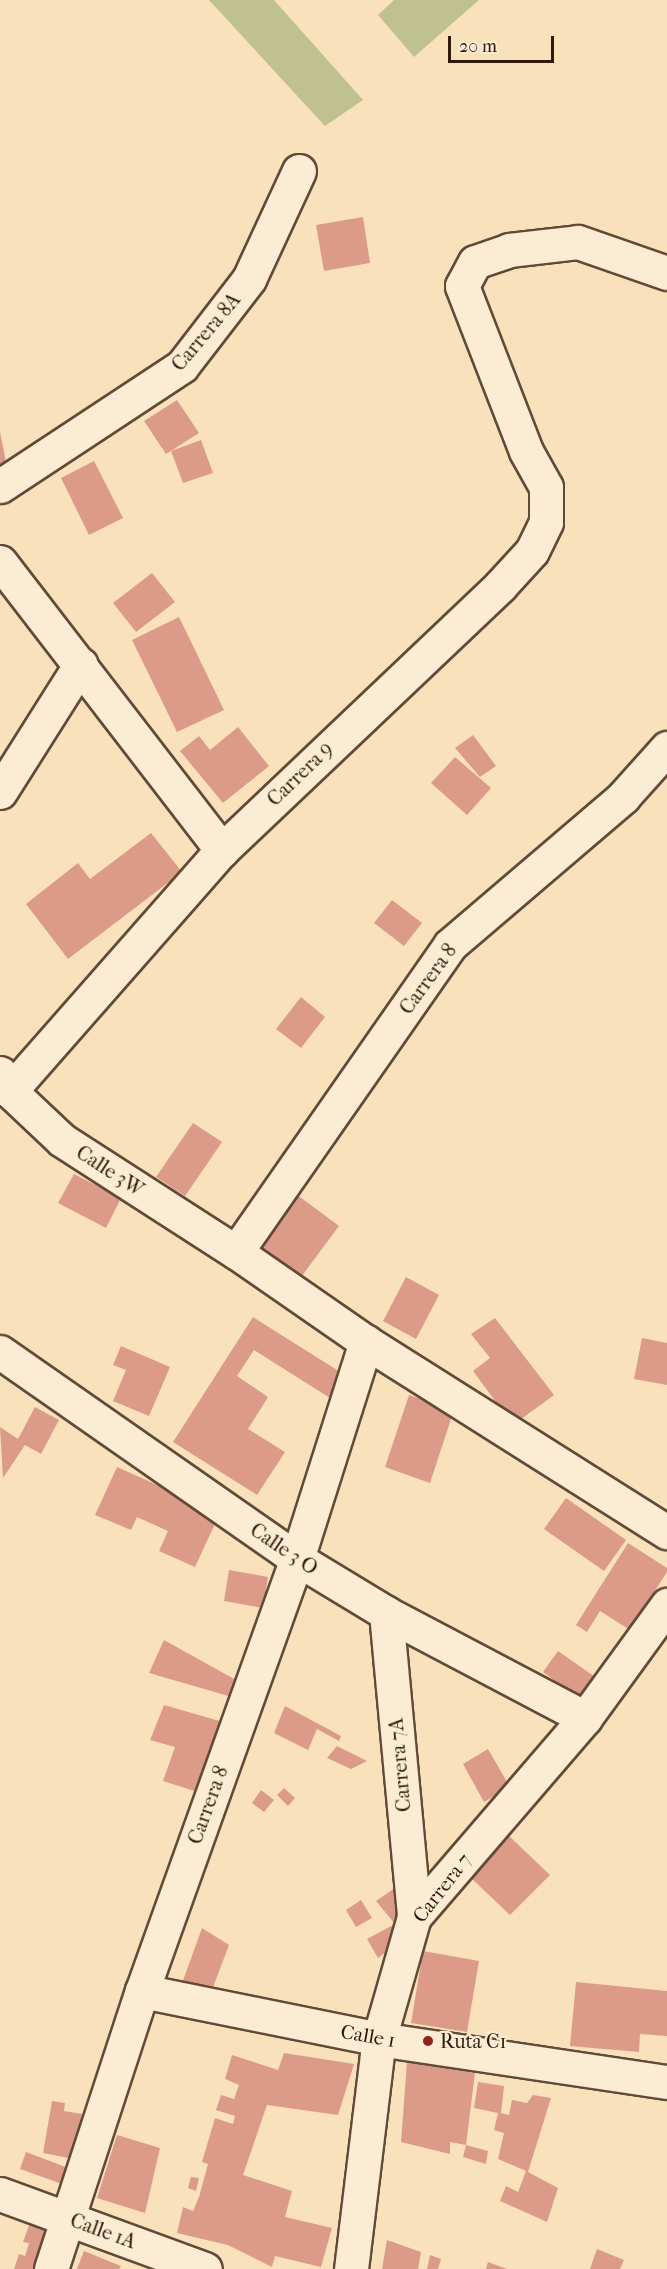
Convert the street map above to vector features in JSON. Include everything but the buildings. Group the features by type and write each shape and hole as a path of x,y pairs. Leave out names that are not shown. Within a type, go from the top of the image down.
{"street":[{"name":"Carrera 8A","path":"0,486 183,366 249,279 299,171"},
{"name":"Carrera 9","path":"5,1082 222,850 500,586 532,551 546,522 546,487 526,451 462,286 475,262 509,250 578,242 667,273"},
{"path":"0,562 81,664 222,850"},
{"path":"0,792 81,664"},
{"name":"Carrera 8","path":"236,1252 450,945 623,797 667,748"},
{"name":"Calle 3W","path":"5,1082 62,1140 236,1252 366,1342 667,1532"},
{"name":"Carrera 8","path":"51,2269 70,2219 142,1991 297,1559 366,1342"},
{"name":"Calle 3 O","path":"0,1352 297,1559 386,1613 585,1718"},
{"name":"Carrera 7","path":"351,2269 379,2039 414,1917 585,1718 667,1605"},
{"name":"Carrera 7A","path":"386,1613 414,1917"},
{"name":"Calle 1","path":"142,1991 379,2039 667,2082"},
{"name":"Calle 1A","path":"0,2194 205,2269"}],"green space":[{"path":"209,0 274,0 363,100 325,126"},
{"path":"394,0 479,0 414,57 378,15"}],"place":[{"name":"Ruta C1","path":"428,2041"}]}
